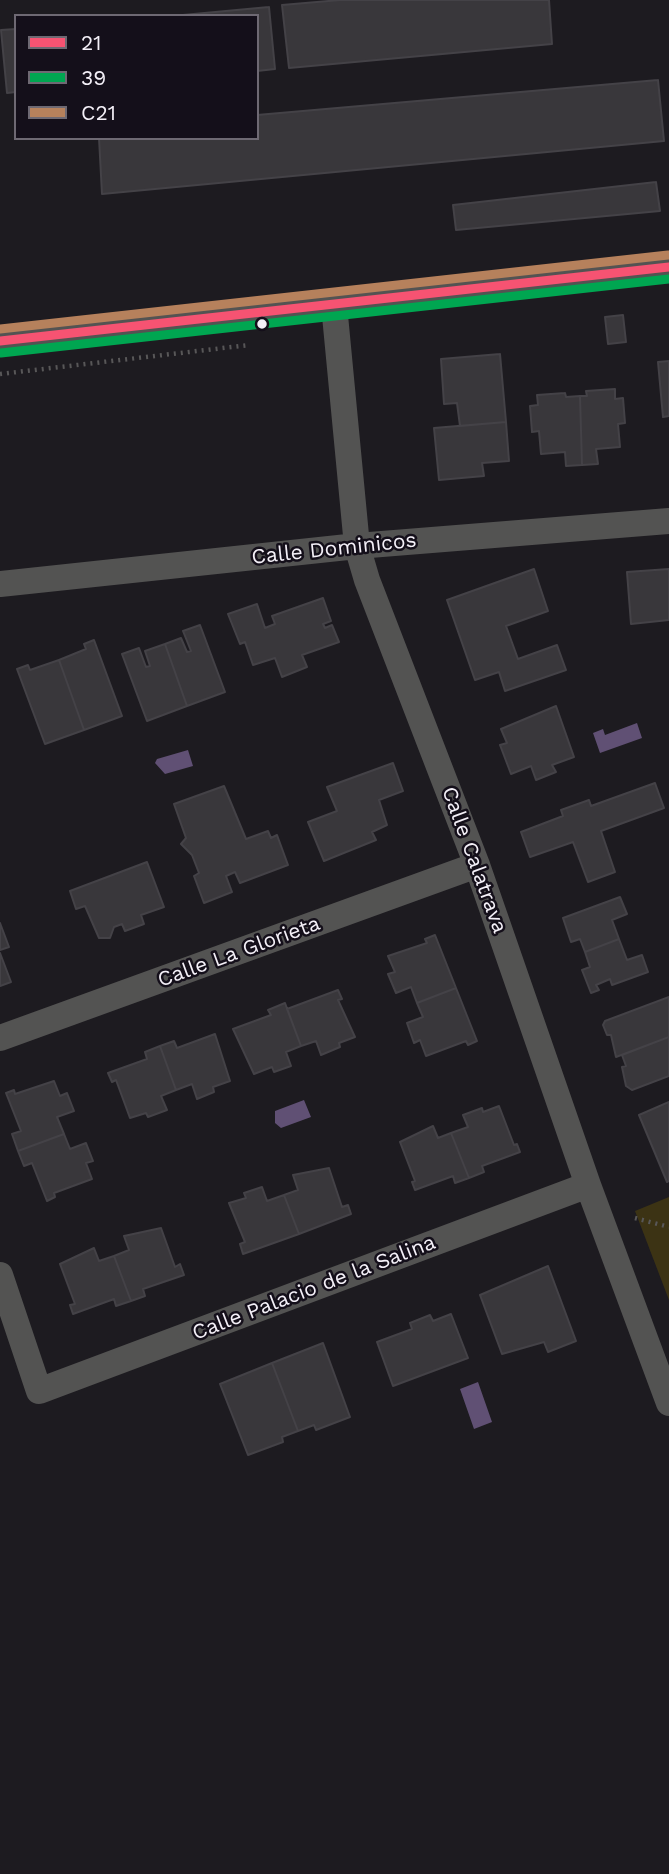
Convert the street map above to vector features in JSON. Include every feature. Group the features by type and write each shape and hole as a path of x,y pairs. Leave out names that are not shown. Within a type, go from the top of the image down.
{"street":[{"path":"0,341 669,267"},
{"name":"Calle Calatrava","path":"334,305 358,546 367,580 477,865 588,1185 669,1403"},
{"name":"Calle Dominicos","path":"0,584 358,546 669,521"},
{"name":"Calle La Glorieta","path":"0,1038 477,865"},
{"name":"Calle Palacio de la Salina","path":"0,1275 39,1391 588,1185"}],"path":[{"path":"0,374 258,344"},
{"path":"635,1218 669,1227"}],"shaded area":[{"path":"637,723 642,738 600,753 593,733 603,729 605,735"},
{"path":"188,750 193,766 165,774 155,763 157,759"},
{"path":"304,1100 311,1117 281,1128 275,1123 275,1111"},
{"path":"669,1197 669,1300 635,1211"},
{"path":"478,1382 492,1422 474,1429 460,1389"}],"building":[{"path":"340,0 549,0 552,44 289,68 282,5"},
{"path":"269,7 275,69 259,71 259,14 194,14"},
{"path":"14,29 14,92 7,93 1,30"},
{"path":"658,80 664,141 102,194 99,140 259,140 259,115"},
{"path":"656,182 660,211 456,230 453,205"},
{"path":"623,315 626,342 608,344 605,317"},
{"path":"500,354 506,422 460,426 457,403 444,404 441,359"},
{"path":"669,361 669,416 663,417 658,362"},
{"path":"615,389 615,399 623,398 625,423 618,424 620,447 596,449 598,464 582,465 580,396 587,396 586,391"},
{"path":"565,393 566,397 580,396 582,465 566,466 565,452 541,454 539,431 532,432 530,406 538,405 537,395"},
{"path":"506,422 509,461 482,463 484,476 439,480 434,428"},
{"path":"534,569 548,611 506,626 518,659 557,645 566,670 505,691 499,672 475,680 447,600"},
{"path":"669,569 669,620 631,624 627,572"},
{"path":"323,598 331,621 323,624 325,628 332,625 339,642 302,655 307,667 282,677 275,658 253,665 245,642 240,644 228,614 257,604 265,628 275,624 272,616"},
{"path":"200,625 225,692 187,706 165,644 181,638 187,652 191,651 183,631"},
{"path":"94,640 122,716 84,730 59,660 86,649 84,644"},
{"path":"165,644 187,706 147,721 122,654 139,648 146,667 150,666 145,651"},
{"path":"59,660 84,730 45,744 17,669 28,665 30,670"},
{"path":"556,706 574,757 552,765 556,772 536,780 531,766 511,774 500,745 507,743 501,729"},
{"path":"393,763 403,791 379,800 387,825 372,832 376,840 324,861 308,822 337,811 327,787"},
{"path":"655,783 664,808 601,831 615,872 588,882 573,842 530,857 521,832 563,816 561,810 589,800 591,806"},
{"path":"224,786 246,839 268,831 271,838 277,835 288,865 240,883 235,872 226,876 232,892 204,903 194,876 199,873 192,855 181,844 186,838 174,804"},
{"path":"147,862 164,907 141,915 144,924 125,931 122,924 114,927 110,938 99,938 85,906 76,909 70,891"},
{"path":"620,897 627,914 612,920 619,939 585,952 580,939 571,942 563,918"},
{"path":"0,923 9,947 0,950"},
{"path":"435,935 456,988 417,1003 411,987 396,993 388,974 395,972 388,956 427,943 425,939"},
{"path":"619,939 627,960 642,955 648,972 612,985 610,979 596,985 599,990 591,993 582,970 590,967 585,952"},
{"path":"0,953 11,982 0,986"},
{"path":"456,988 477,1041 468,1045 466,1041 426,1056 420,1040 414,1043 407,1023 423,1017 417,1003"},
{"path":"338,990 342,999 338,1000 355,1037 339,1043 340,1047 321,1055 316,1041 301,1046 287,1009"},
{"path":"669,997 669,1037 616,1057 611,1035 607,1035 603,1025 605,1021"},
{"path":"285,1003 301,1046 286,1052 291,1066 274,1072 272,1067 254,1074 233,1029 271,1015 268,1010"},
{"path":"215,1034 230,1081 213,1087 214,1092 197,1099 192,1084 176,1090 160,1046 174,1041 177,1048"},
{"path":"669,1037 669,1076 632,1090 626,1086 622,1067 626,1066 622,1055"},
{"path":"160,1046 176,1090 161,1096 167,1110 148,1117 146,1113 130,1118 116,1080 112,1082 108,1073 147,1059 145,1052"},
{"path":"54,1081 60,1096 67,1093 74,1111 57,1117 64,1134 18,1151 12,1134 21,1131 6,1093 14,1090 15,1094"},
{"path":"669,1102 669,1181 667,1182 639,1115"},
{"path":"499,1106 514,1145 517,1144 520,1152 482,1166 484,1172 469,1178 451,1133 468,1127 463,1115 482,1108 483,1112"},
{"path":"433,1126 438,1138 451,1133 469,1178 455,1183 453,1176 415,1190 412,1182 415,1181 400,1142"},
{"path":"64,1134 70,1149 86,1143 93,1161 86,1163 92,1179 54,1193 55,1197 47,1201 32,1163 24,1166 18,1151"},
{"path":"329,1168 342,1207 348,1205 351,1214 299,1234 284,1195 298,1190 293,1175"},
{"path":"262,1187 267,1201 284,1195 299,1234 243,1254 240,1244 245,1242 229,1203 246,1198 244,1193"},
{"path":"161,1228 175,1267 180,1264 184,1275 143,1289 145,1296 131,1301 114,1256 129,1250 124,1236"},
{"path":"94,1248 99,1261 114,1256 131,1301 116,1306 114,1299 73,1314 70,1305 75,1304 60,1264"},
{"path":"548,1266 576,1341 548,1352 544,1342 502,1354 480,1295"},
{"path":"451,1314 468,1358 393,1386 377,1342 412,1329 410,1323 430,1315 433,1321"},
{"path":"323,1343 350,1417 316,1430 314,1425 298,1431 272,1363"},
{"path":"272,1363 298,1431 282,1437 283,1442 248,1455 220,1384"}],"transit line":[{"name":"C21","path":"0,329 668,255"},
{"name":"21","path":"0,341 669,267"},
{"name":"39","path":"1,353 669,279"}]}
